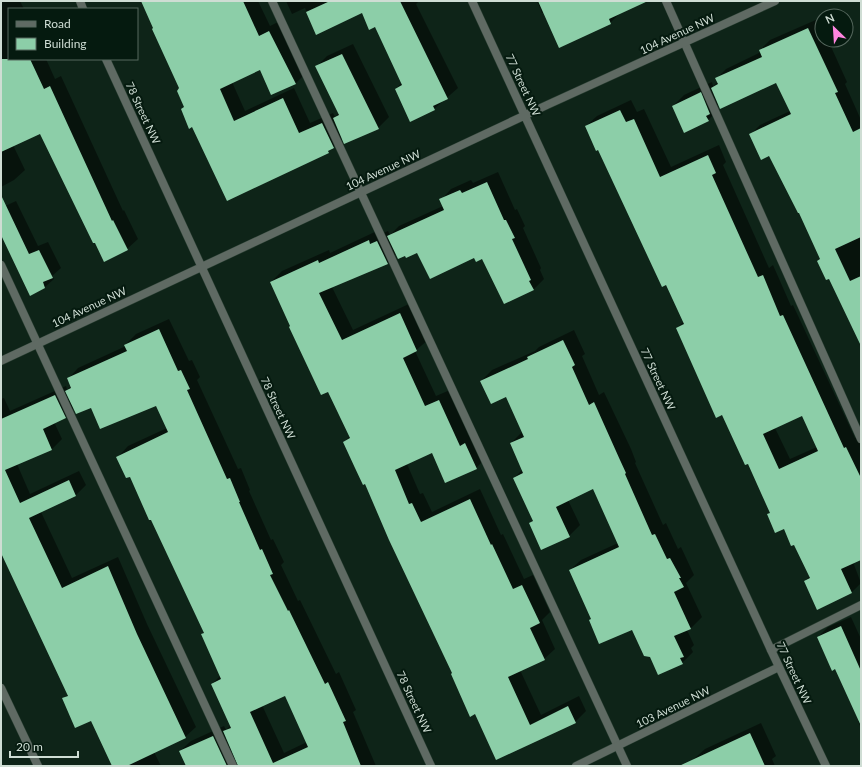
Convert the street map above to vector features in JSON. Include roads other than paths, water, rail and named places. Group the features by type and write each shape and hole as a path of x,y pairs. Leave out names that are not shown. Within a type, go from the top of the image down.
{"street":[{"path":"272,1 627,766"},
{"name":"77 Street NW","path":"472,1 826,766"},
{"path":"666,1 861,439"},
{"name":"104 Avenue NW","path":"1,361 775,1"},
{"name":"78 Street NW","path":"106,60 431,766"},
{"path":"1,265 233,766"},
{"path":"771,650 861,605"},
{"name":"103 Avenue NW","path":"576,766 779,667"},
{"path":"1,688 38,766"}]}
